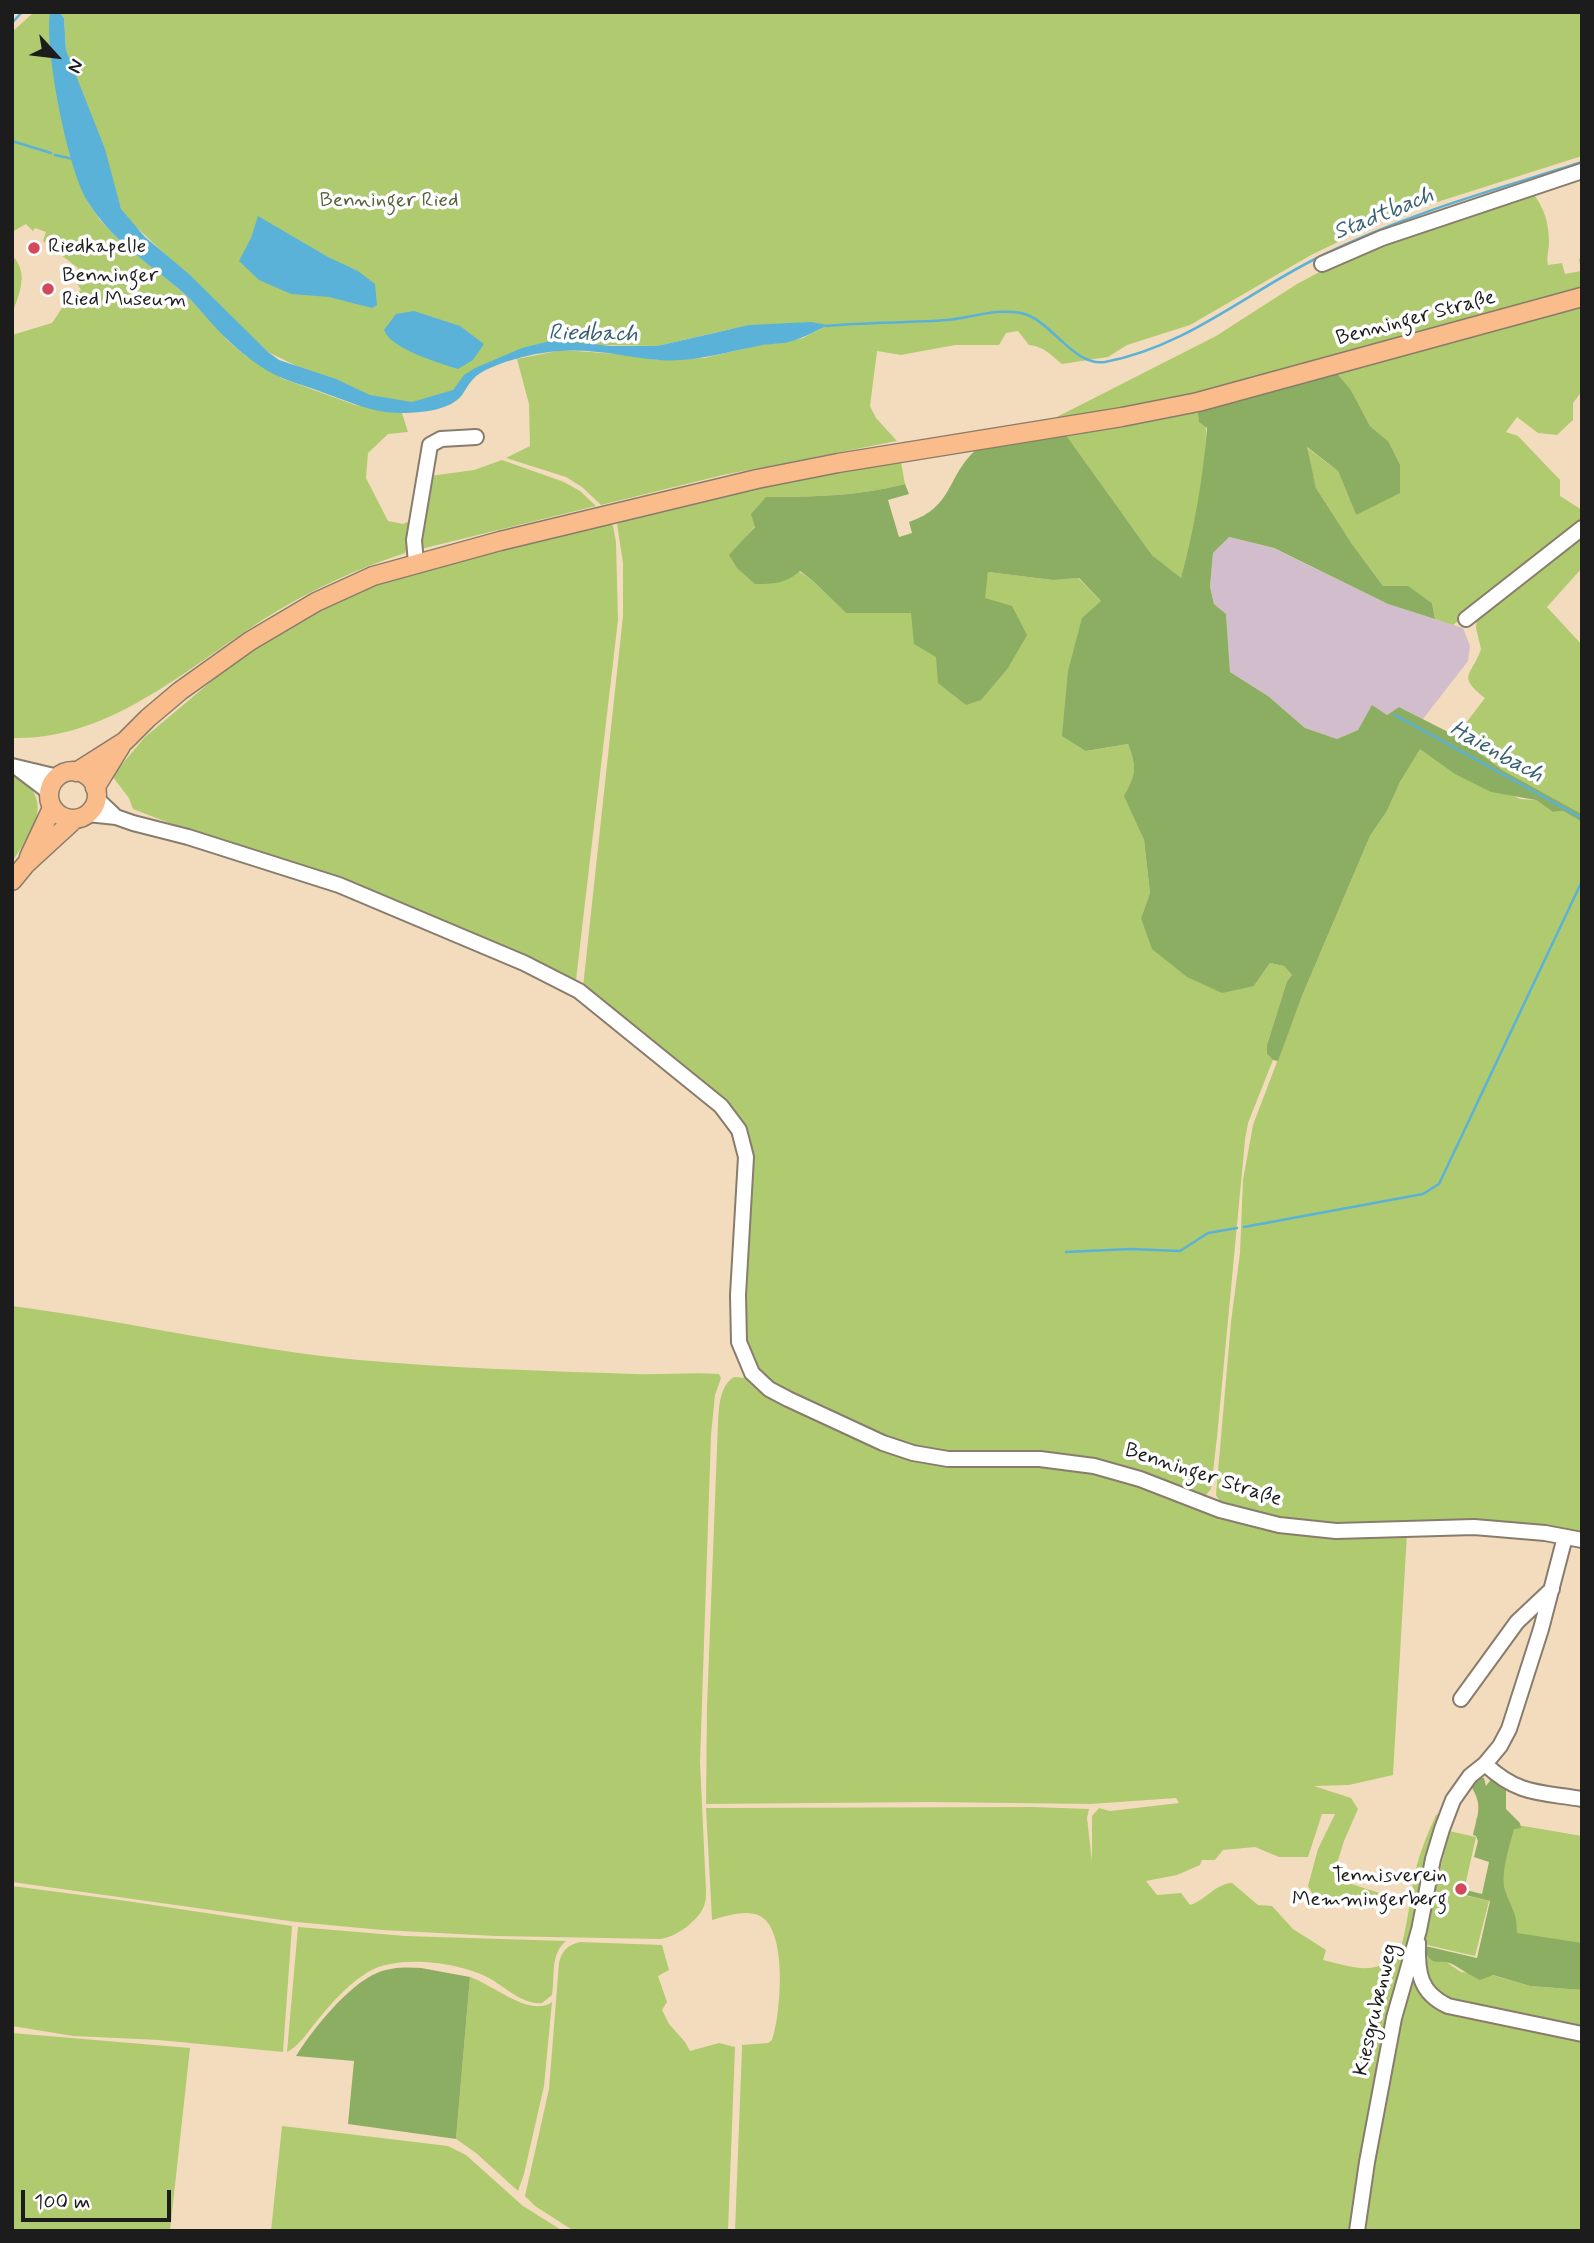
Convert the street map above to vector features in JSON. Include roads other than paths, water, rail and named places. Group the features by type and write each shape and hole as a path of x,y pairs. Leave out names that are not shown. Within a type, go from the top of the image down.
{"main road":[{"name":"Benninger Straße","path":"125,741 196,678 282,620 344,588 416,563 770,477 838,463 1152,411 1262,385 1582,297"},
{"path":"26,864 53,792 63,774 76,772 125,741"},
{"path":"12,881 26,864 89,805 125,741"},
{"path":"76,772 88,777 89,805"},
{"path":"53,792 62,817 89,805"}],"street":[{"path":"1322,264 1382,238 1582,171"},
{"path":"416,563 414,540 430,445 441,439 476,437"},
{"path":"1466,619 1582,528"},
{"path":"14,766 53,792"},
{"name":"Benninger Straße","path":"89,805 133,823 188,837 359,893 534,967 579,991 601,1007 722,1106 739,1130 746,1169 737,1327 741,1352 752,1373 778,1394 883,1443 926,1455 977,1459 1040,1459 1094,1466 1140,1479 1233,1514 1293,1527 1343,1531 1474,1527 1511,1529 1582,1540"},
{"name":"Kiesgrubenweg","path":"1357,2231 1394,2018 1419,1930 1433,1859 1453,1800 1470,1776 1485,1764 1500,1746 1516,1713 1565,1537"},
{"path":"1461,1699 1517,1622 1552,1589"},
{"path":"1485,1764 1509,1784 1527,1791 1582,1799"},
{"path":"1419,1930 1420,1969 1424,1987 1433,1999 1448,2006 1582,2034"}],"water":[{"path":"50,12 59,12 64,18 66,50 105,149 121,209 145,237 190,275 279,360 336,379 370,395 412,402 453,390 464,375 475,368 522,348 554,340 611,346 657,346 749,325 811,322 828,325 790,342 684,360 659,360 584,351 559,351 528,356 497,365 479,374 451,404 418,412 393,413 374,410 282,378 261,367 236,347 186,295 118,239 88,202 73,164 59,109 51,53"},
{"path":"258,216 328,257 358,271 375,284 377,305 372,308 329,297 291,294 259,280 239,261 251,238"},
{"path":"414,311 460,326 484,344 473,360 458,369 405,349 388,337 384,330 396,314"}],"waterway":[{"path":"12,23 22,12"},
{"path":"12,141 51,153"},
{"path":"55,155 73,159"},
{"name":"Stadtbach","path":"826,326 947,320 993,312 1021,313 1042,324 1083,357 1093,362 1105,362 1135,355 1191,331 1296,269 1354,240 1451,204 1582,162"},
{"name":"Haienbach","path":"1395,715 1582,818"},
{"path":"1244,1227 1423,1194 1439,1184 1582,881"},
{"path":"1066,1252 1130,1249 1180,1251 1208,1233 1237,1228"}],"place":[{"name":"Riedkapelle","path":"34,248"},
{"name":"Benninger Ried Museum","path":"48,289"},
{"name":"Tennisverein Memmingerberg","path":"1461,1889"}],"park label":[{"name":"Benninger Ried","path":"389,202"}],"water label":[{"name":"Riedbach","path":"593,335"}]}
